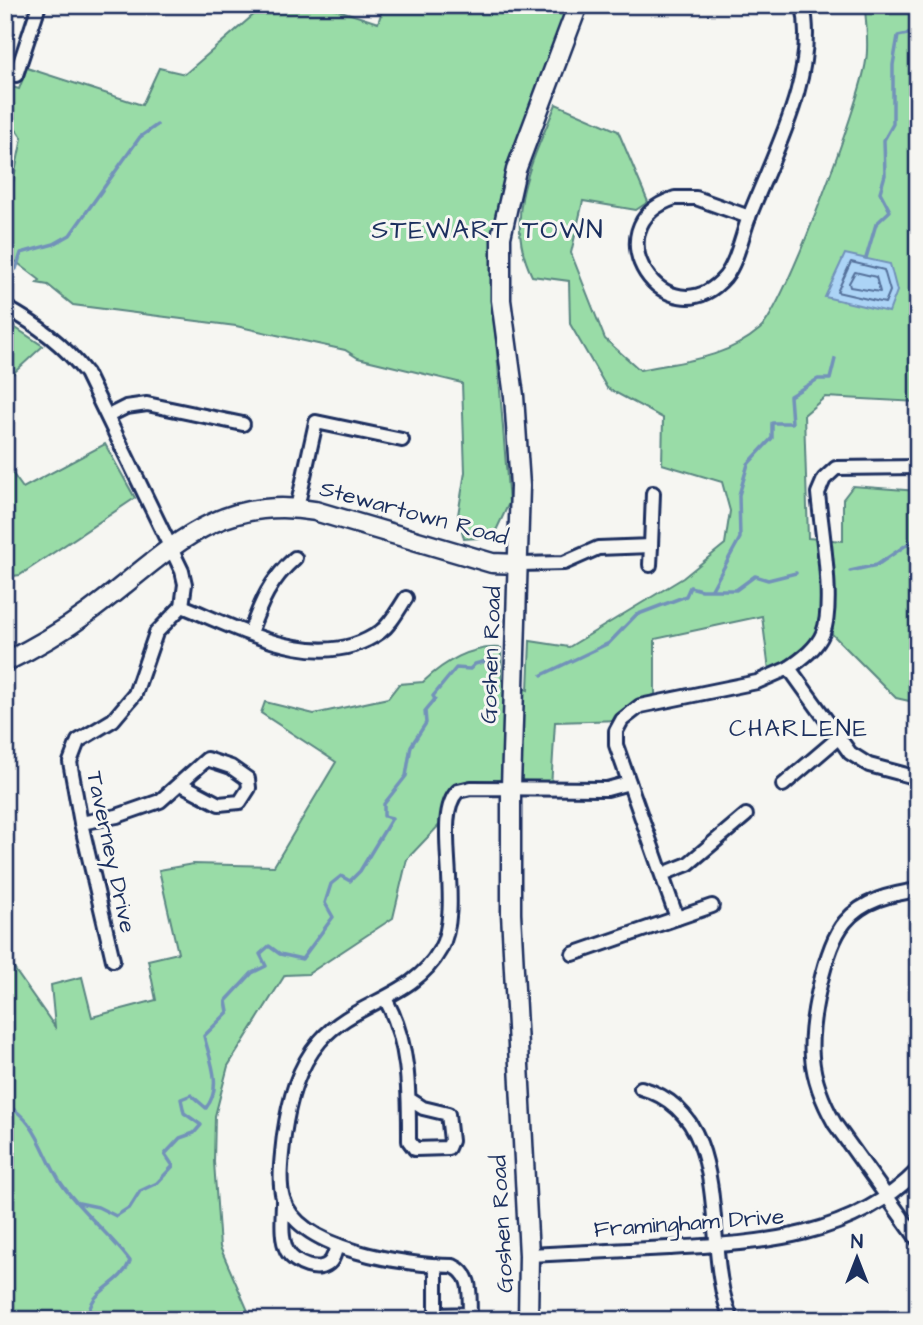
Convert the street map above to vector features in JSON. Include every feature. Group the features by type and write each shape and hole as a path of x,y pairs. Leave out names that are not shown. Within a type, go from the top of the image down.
{"street":[{"path":"16,75 39,5"},
{"name":"Goshen Road","path":"528,1320 529,1255 514,999 511,788 520,486 514,396 501,300 502,237 516,170 578,5"},
{"path":"749,217 696,198 665,202 650,213 640,228 636,249 638,259 647,276 660,289 677,295 697,295 725,276 749,217 799,86 807,48 803,5"},
{"path":"5,307 38,325 69,351 86,373 182,572 185,584 182,606 250,633 305,649 339,650 380,632 406,598"},
{"path":"108,416 126,407 147,404 243,424"},
{"name":"Stewartown Road","path":"297,508 316,422 402,440"},
{"path":"677,918 616,745 616,731 629,713 640,706 757,682 804,658 822,637 828,615 818,493 824,479 836,468 918,467"},
{"path":"650,565 653,493"},
{"name":"Stewartown Road","path":"5,662 86,614 198,528 225,516 255,508 297,508 492,563 519,564"},
{"path":"519,564 572,561 598,548 651,547"},
{"path":"250,633 265,591 279,571 295,558"},
{"name":"Taverney Drive","path":"113,960 71,777 73,749 84,736 113,720 126,708 135,694 156,633 182,606"},
{"path":"789,668 837,739 859,761 918,778"},
{"path":"783,786 837,739"},
{"path":"81,823 117,816 160,801 181,784 199,763 213,759 248,779 249,788 240,802 219,804 197,795 181,784"},
{"path":"337,1245 331,1261 323,1266 310,1267 298,1263 288,1253 284,1241 282,1148 291,1094 306,1061 319,1042 337,1024 386,999 429,968 450,929 452,913 447,806 451,797 458,791 471,788 607,789 629,783"},
{"path":"663,874 688,864 746,815"},
{"path":"918,890 890,894 860,908 844,922 827,960 812,1033 812,1057 824,1104 918,1240"},
{"path":"573,954 712,906"},
{"path":"386,999 398,1022 405,1047 411,1147 415,1150 448,1147 451,1141 448,1114 423,1108 409,1100"},
{"path":"641,1088 661,1094 679,1107 696,1136 713,1186 718,1281 732,1320"},
{"name":"Framingham Drive","path":"529,1255 766,1242 810,1233 855,1216 886,1197 918,1170"},
{"path":"283,1200 307,1230 337,1245 385,1259 453,1266 462,1270 468,1278 470,1314 436,1315 436,1265"}],"green space":[{"path":"265,5 323,5 378,23 384,5 570,5 539,83 508,195 494,315 509,503 493,537 464,539 458,515 465,472 462,383 358,358 345,350 236,326 73,305 48,285 37,283 40,280 7,255 5,258 5,222 22,138 5,114 5,85 19,89 27,68 142,105 159,68 185,74"},
{"path":"815,5 918,5 918,402 825,397 804,415 808,538 843,541 843,499 853,486 918,491 918,703 896,698 825,627 822,637 770,678 762,616 655,639 655,703 622,720 555,722 551,788 458,791 447,817 407,859 393,918 308,974 285,975 228,1066 215,1116 214,1162 220,1247 252,1320 5,1320 5,956 55,1027 51,985 82,977 92,1017 156,1000 148,960 178,953 159,870 193,864 274,866 336,762 261,713 265,702 314,714 388,698 399,684 423,682 459,656 490,648 501,648 502,680 528,690 530,641 569,647 683,578 725,544 730,511 722,482 662,464 663,418 607,388 570,324 569,281 532,276 523,254 520,210 530,167 556,104 618,131 648,202 636,210 583,201 571,253 605,339 640,370 718,353 747,339 760,329 772,313 803,245 837,157 866,61 865,8"},
{"path":"5,321 43,346 5,381"},
{"path":"105,444 135,498 20,575 5,577 5,463 23,488"}],"water":[{"path":"845,254 890,264 897,291 889,312 825,297"}],"waterway":[{"path":"866,258 876,224 890,211 880,192 885,175 884,140 893,124 893,65 898,36 917,32 914,5"},
{"path":"5,269 16,269 21,253 54,244 70,235 140,137 157,125"},
{"path":"712,589 740,538 739,495 748,464 772,438 772,423 792,423 790,396 818,379 830,379 835,359"},
{"path":"850,571 877,565 918,537"},
{"path":"542,675 609,643 636,615 686,596 690,587 701,590 736,590 755,576 768,580 796,573"},
{"path":"79,1203 98,1207 116,1216 130,1207 140,1191 157,1183 173,1166 165,1154 180,1138 194,1133 201,1125 184,1113 181,1099 191,1095 206,1108 214,1091 214,1073 204,1036 228,1012 226,1001 252,973 266,966 260,954 269,946 280,954 302,959 333,917 325,903 331,884 341,876 350,881 360,871 392,818 384,816 384,804 406,776 411,746 426,723 425,711 435,699 433,696 456,668 470,669 475,664 486,661"},
{"path":"5,1104 25,1119 61,1183 130,1261 119,1278 93,1301 89,1320"}],"district":[{"name":"STEWART TOWN","path":"488,230"},
{"name":"CHARLENE","path":"799,729"}]}
